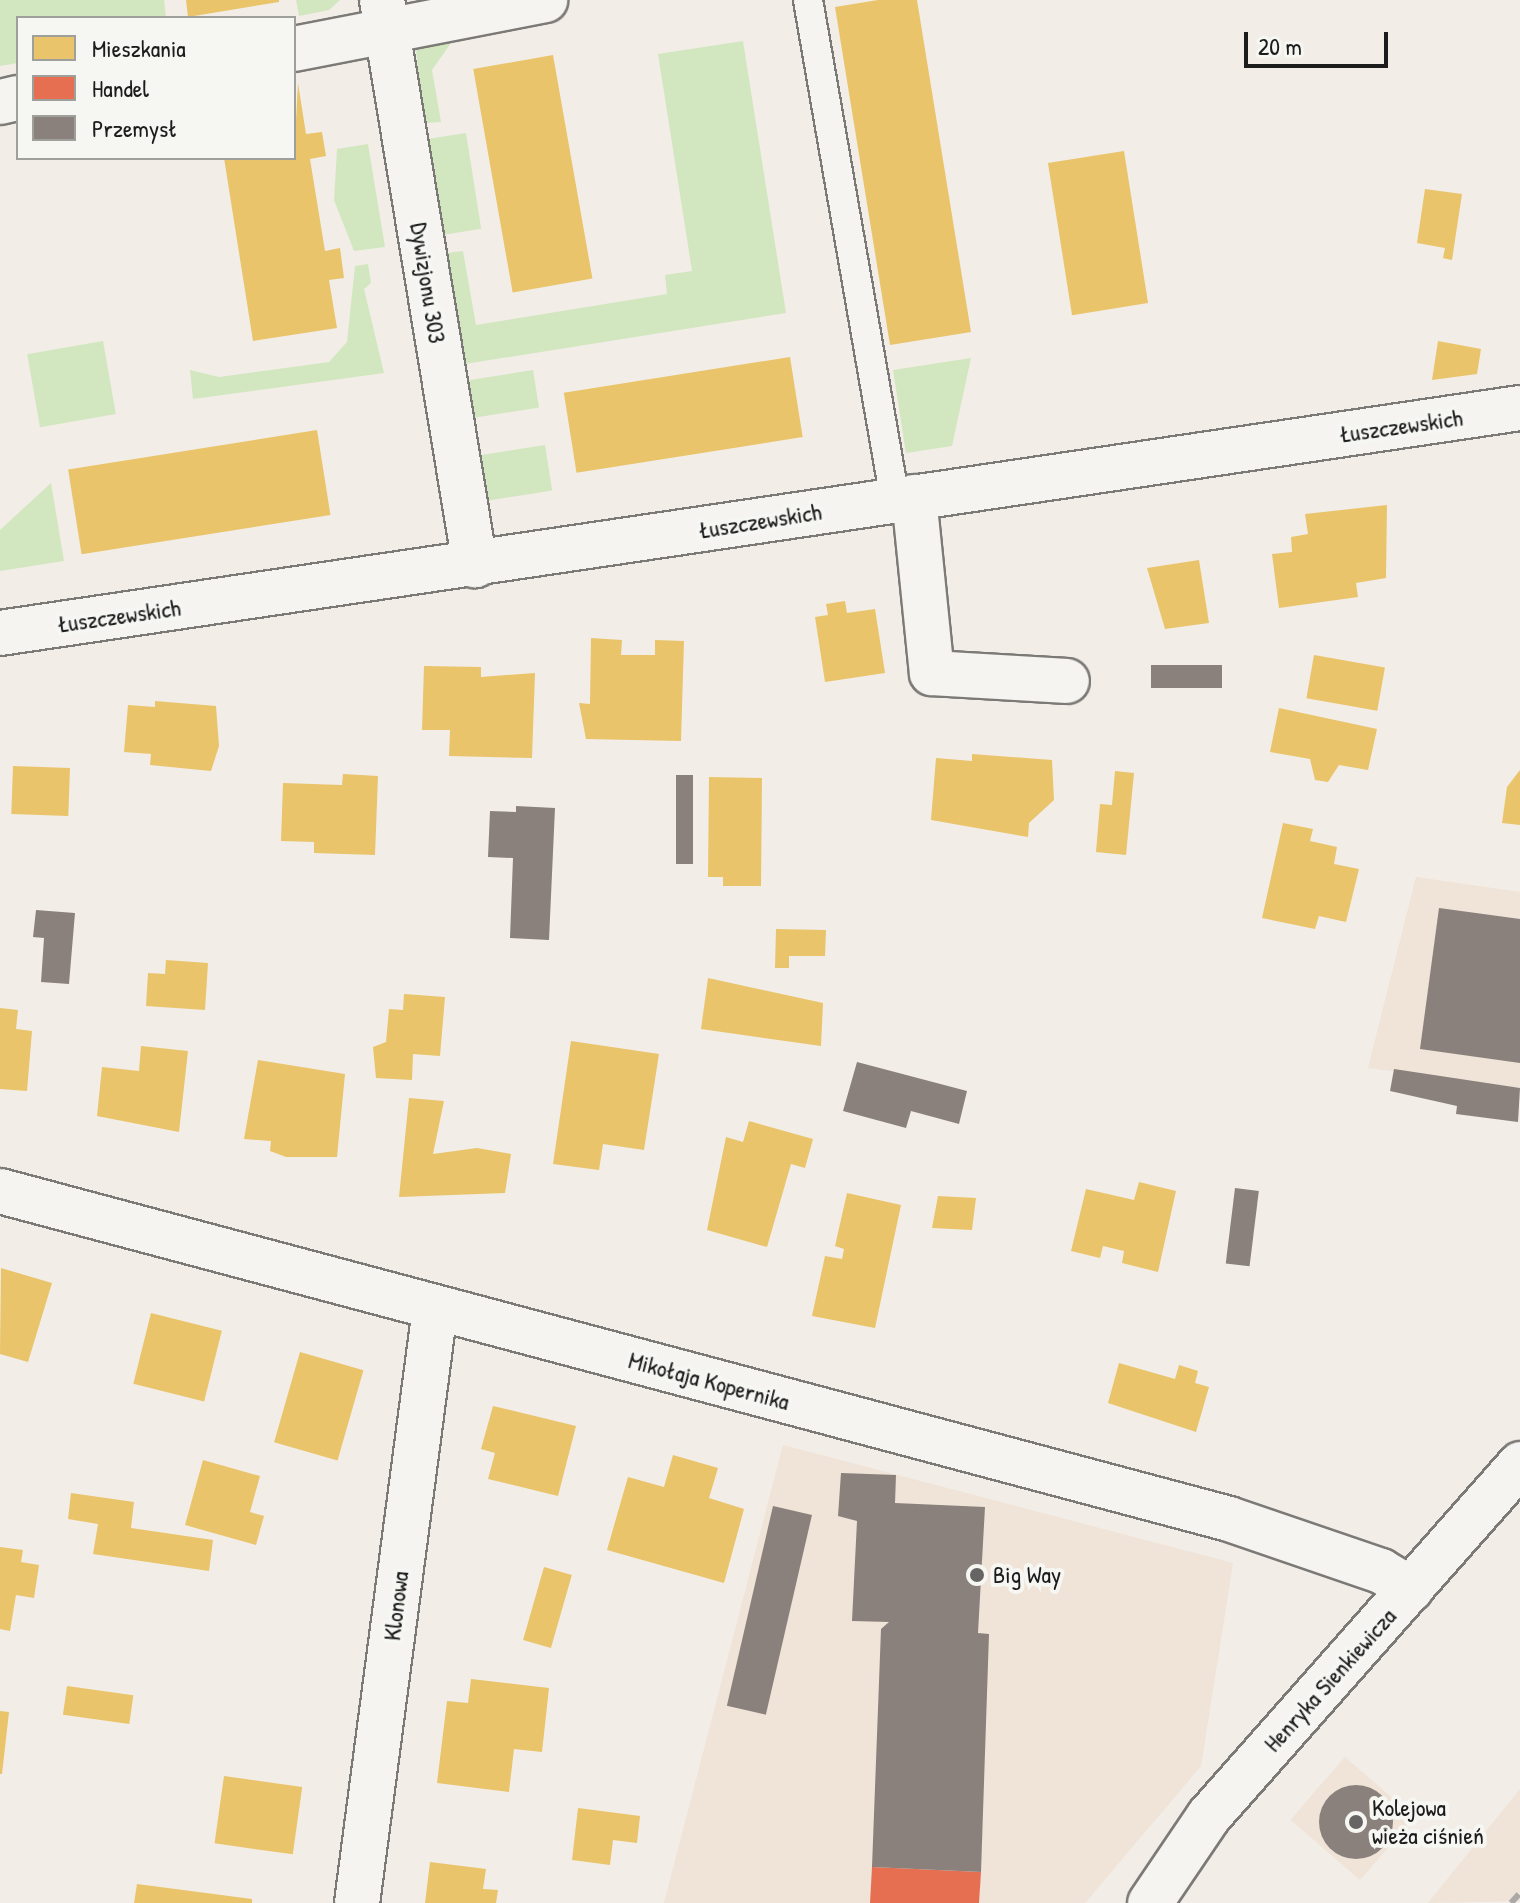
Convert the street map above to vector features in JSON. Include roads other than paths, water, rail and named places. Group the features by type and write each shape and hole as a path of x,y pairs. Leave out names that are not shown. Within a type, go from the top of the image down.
{"street":[{"path":"296,48 385,16 430,18 545,0"},
{"name":"Dywizjonu 303","path":"385,16 475,565"},
{"name":"Łuszczewskich","path":"0,633 1520,408"},
{"path":"904,498 932,673 1067,681"},
{"name":"Mikołaja Kopernika","path":"0,1191 1229,1519 1381,1571 1411,1589"},
{"name":"Klonowa","path":"357,1903 435,1309"},
{"name":"Henryka Sienkiewicza","path":"1150,1903 1209,1816 1520,1464"}],"lane":[{"path":"808,0 904,498"}],"railway":[{"path":"1511,1903 1520,1893"}],"place":[{"name":"Big Way","path":"977,1575"},
{"name":"Kolejowa wieża ciśnień","path":"1356,1822"}]}
